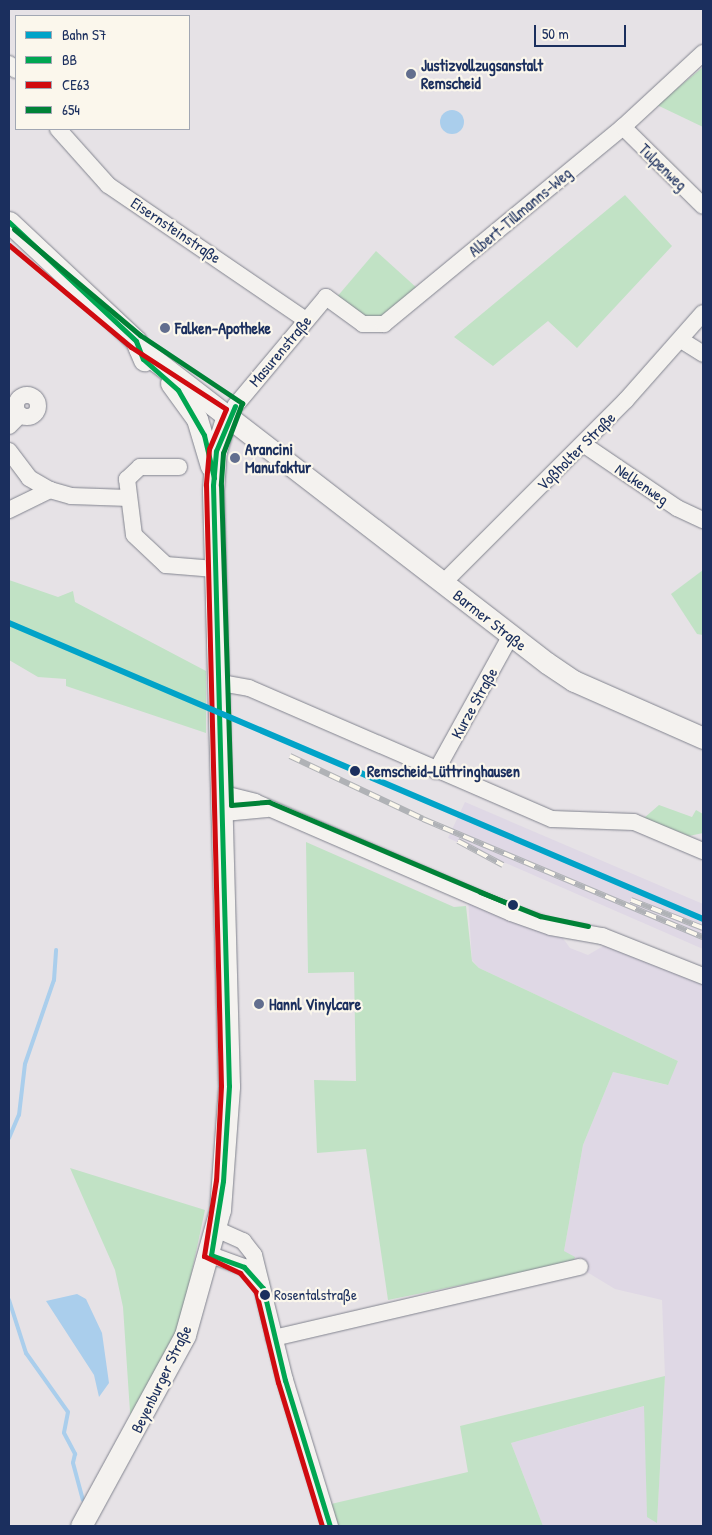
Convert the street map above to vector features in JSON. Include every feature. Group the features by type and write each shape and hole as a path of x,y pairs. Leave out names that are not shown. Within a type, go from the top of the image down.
{"main road":[{"name":"Barmer Straße","path":"9,222 48,256 65,277"},
{"name":"Barmer Straße","path":"9,236 65,277 138,344 291,453 298,467 443,583 574,681 703,738"},
{"path":"138,344 143,359 189,405 207,447 214,474"},
{"path":"207,447 214,425 231,411"},
{"path":"214,474 231,411"},
{"name":"Beyenburger Straße","path":"82,1526 174,1360 211,1255 216,1229 230,1086 221,683 215,569 214,474"}],"street":[{"name":"Albert-Tillmanns-Weg","path":"326,296 363,324 384,324 623,127 703,53"},
{"name":"Tulpenweg","path":"623,127 703,206"},
{"name":"Eisernsteinstraße","path":"59,130 108,185 306,320"},
{"name":"Masurenstraße","path":"231,411 326,296"},
{"name":"Voßholter Straße","path":"443,583 583,444 681,340 703,313"},
{"path":"681,340 703,354"},
{"name":"Nelkenweg","path":"583,444 677,508 703,520"},
{"path":"9,451 29,478 50,490 71,496 129,498"},
{"path":"179,467 140,467 128,479 134,535 152,556 182,570 215,569"},
{"path":"9,510 50,490"},
{"name":"Kurze Straße","path":"436,770 511,635"},
{"path":"221,683 249,688 552,819 572,823 634,822 703,851"},
{"path":"224,803 267,809 511,913 551,927 602,936 703,976"},
{"path":"216,1229 249,1247 263,1288 274,1338 330,1526"},
{"path":"211,1255 244,1267 263,1288"},
{"path":"274,1338 580,1268"}],"shaded area":[{"path":"465,802 703,904 703,949 448,838"},
{"path":"468,897 562,937 570,948 588,955 610,942 703,981 703,1526 543,1526 511,1443 645,1406 647,1516 657,1522 665,1376 662,1300 615,1289 582,1269 564,1251 583,1145 613,1072 667,1085 678,1061 479,968 472,960"}],"green space":[{"path":"703,67 703,127 657,105"},
{"path":"625,195 672,246 577,348 548,321 493,366 454,337"},
{"path":"376,251 418,289 382,319 372,320 336,298"},
{"path":"703,570 703,635 697,634 671,594"},
{"path":"9,580 58,597 73,591 75,602 206,671 206,733 66,686 66,679 38,677 9,660"},
{"path":"659,805 692,817 696,810 703,814 703,833 689,836 644,818"},
{"path":"306,842 454,907 466,906 472,961 479,968 678,1061 668,1085 613,1072 583,1145 564,1251 575,1257 573,1262 388,1300 366,1149 317,1153 314,1080 356,1081 354,972 308,973"},
{"path":"70,1168 205,1210 179,1331 131,1427 123,1307 115,1270"},
{"path":"665,1376 657,1523 647,1517 644,1406 511,1443 543,1526 338,1526 331,1504 468,1472 460,1426"}],"water":[{"path":"452,110 461,113 464,122 461,131 452,134 443,131 440,122 443,113"},
{"path":"77,1294 86,1299 102,1333 109,1383 99,1397 94,1375 46,1301"}],"waterway":[{"path":"9,1138 19,1115 25,1064 54,980 56,950"},
{"path":"9,1300 26,1353 68,1412 64,1433 75,1454 73,1463 83,1500"}],"railway":[{"path":"290,756 423,819 703,937"},
{"path":"458,841 503,865"},
{"path":"631,900 703,928"}],"rail line":[{"name":"S7","path":"9,623 703,919"}],"transit line":[{"name":"BB","path":"9,222 136,341 143,359 178,390 204,435 214,478"},
{"name":"654","path":"14,229 140,335 242,403 223,453 221,485 231,805 269,802 514,906"},
{"name":"CE63","path":"9,245 131,347 226,409 209,449 206,485 221,1086 216,1180 204,1256 240,1273 256,1292 278,1382 322,1526"},
{"name":"BB","path":"235,406 216,451 213,485 229,1086 223,1181 211,1255 244,1267 263,1288 285,1380 330,1526"},
{"name":"654","path":"480,892 540,916 588,926"}],"place":[{"name":"Justizvollzugsanstalt Remscheid","path":"411,74"},
{"name":"Falken-Apotheke","path":"165,328"},
{"name":"Arancini Manufaktur","path":"235,458"},
{"name":"Remscheid-Lüttringhausen","path":"355,771"},
{"name":"Hannl Vinylcare","path":"259,1004"},
{"name":"Rosentalstraße","path":"265,1295"}]}
